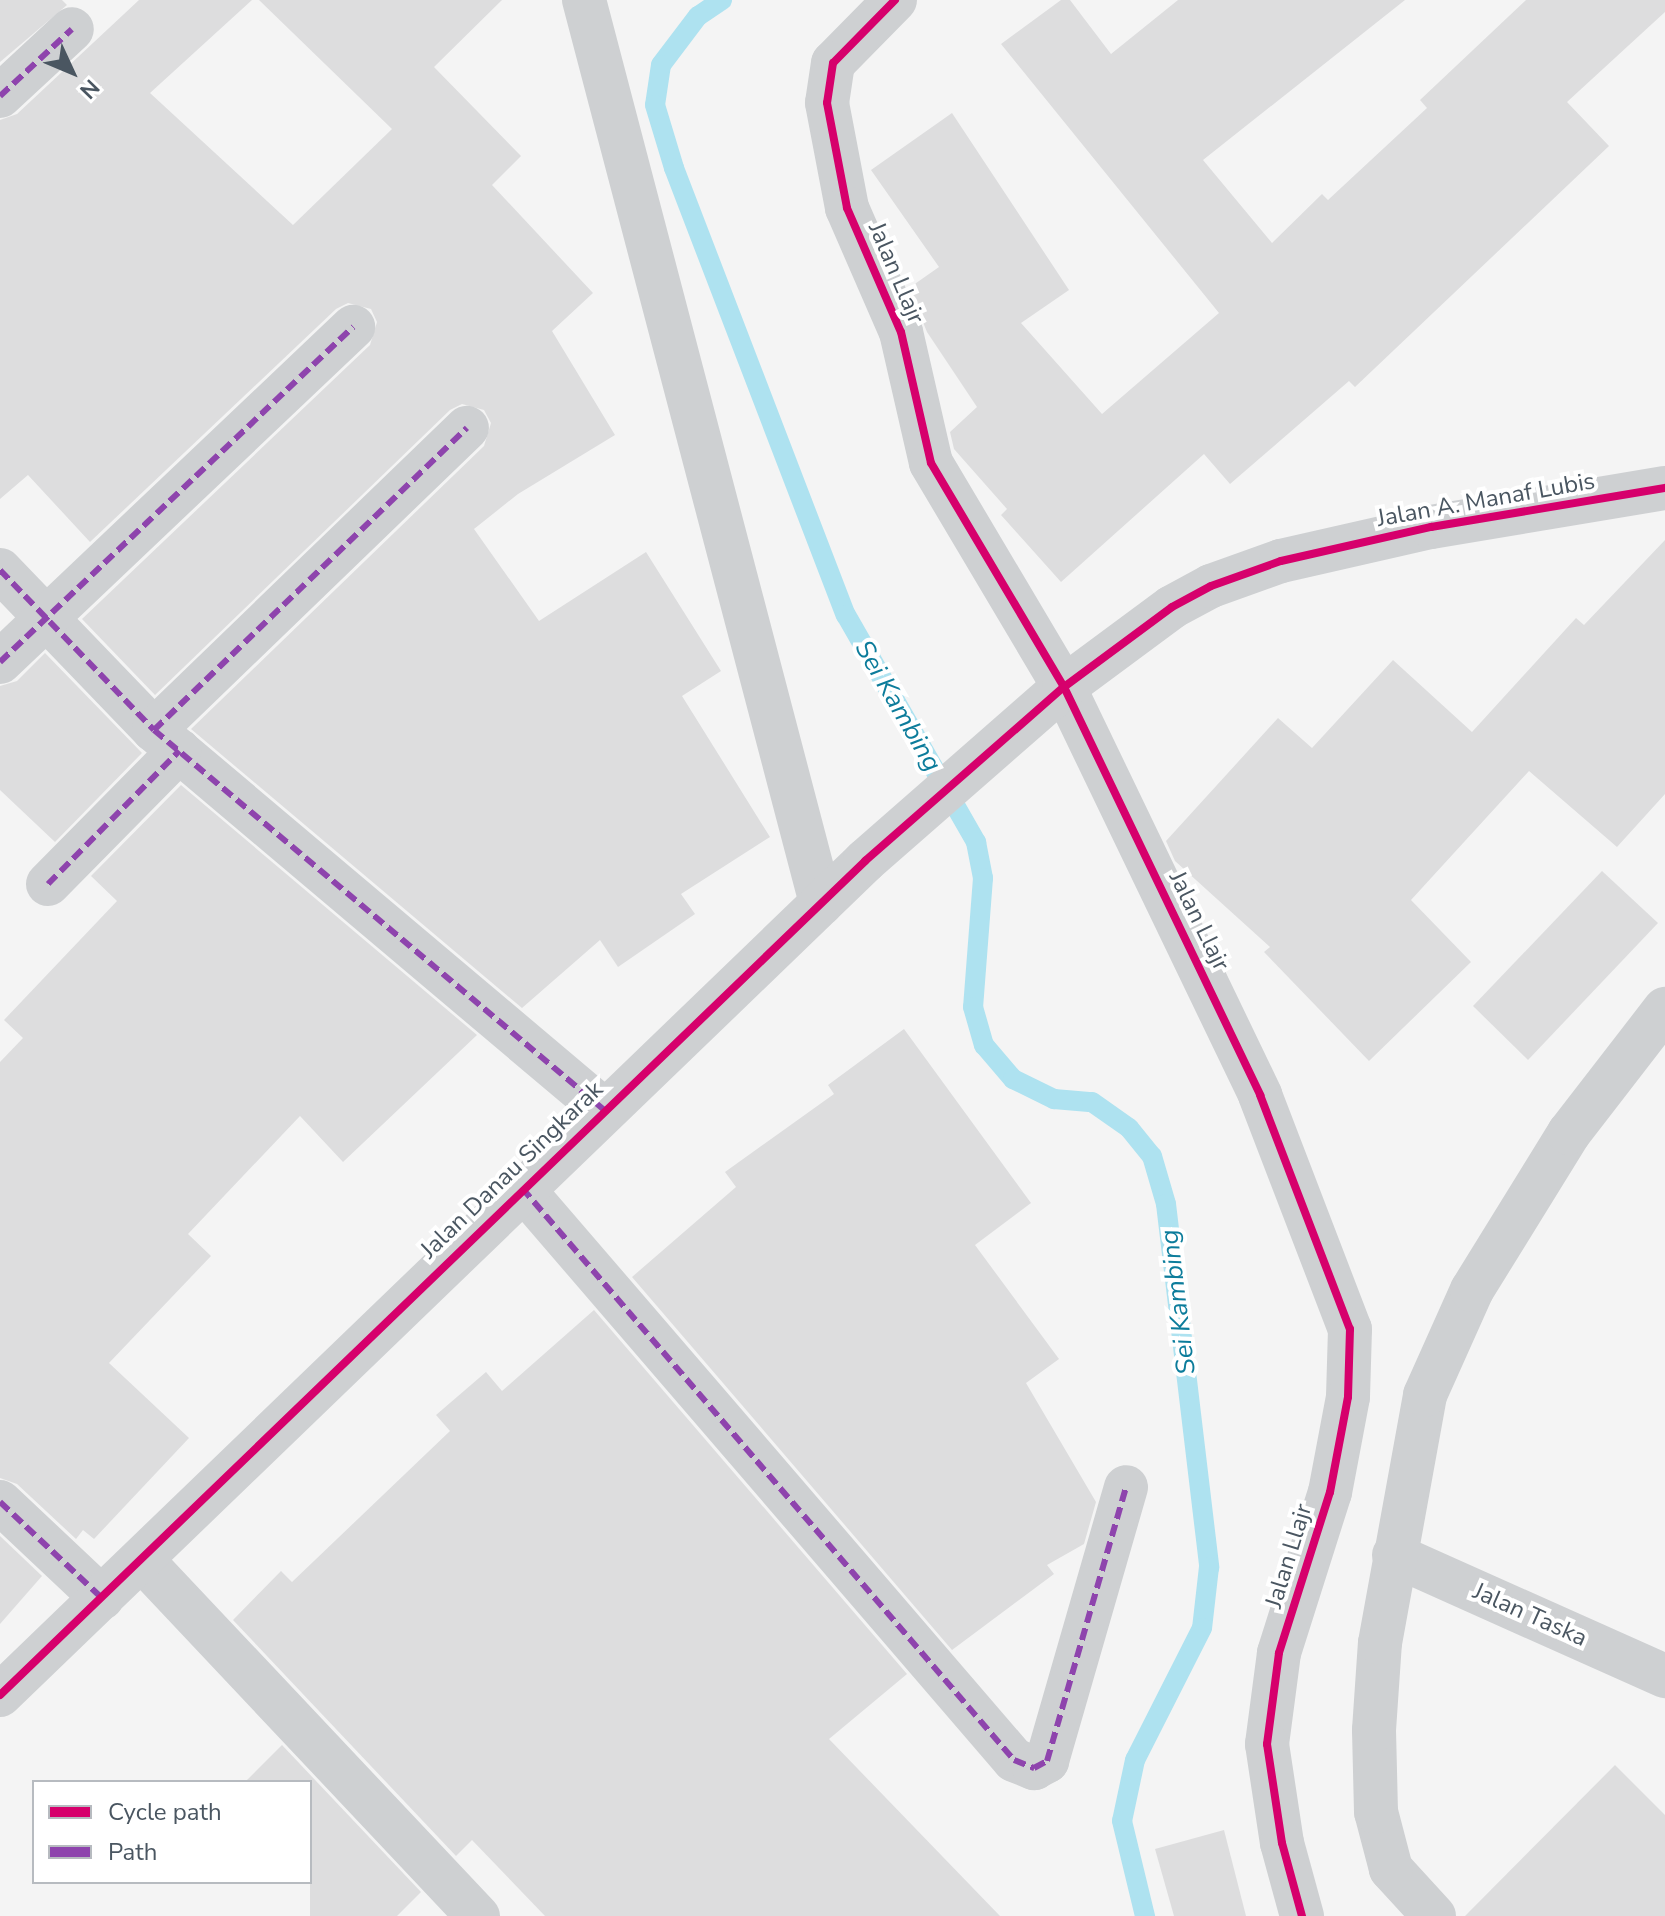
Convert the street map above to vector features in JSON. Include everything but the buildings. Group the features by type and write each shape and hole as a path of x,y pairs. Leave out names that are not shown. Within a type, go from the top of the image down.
{"street":[{"path":"584,0 821,903"},
{"name":"Jalan Llajr","path":"895,0 833,63 828,83 847,208 901,332 931,463 1064,687 1260,1095 1350,1329 1348,1397 1330,1492 1279,1653 1267,1744 1282,1843 1302,1916"},
{"path":"0,96 72,29"},
{"path":"0,662 353,327"},
{"path":"48,884 167,740 467,428"},
{"name":"Jalan A. Manaf Lubis","path":"1064,687 1172,607 1211,586 1281,561 1431,527 1665,488"},
{"path":"0,570 167,740 603,1109"},
{"name":"Jalan Danau Singkarak","path":"0,1695 603,1109 865,861 1064,687"},
{"path":"1434,1916 1391,1869 1376,1812 1374,1730 1380,1643 1425,1395 1472,1290 1569,1133 1665,1009"},
{"path":"522,1188 1014,1760 1034,1768 1047,1761 1126,1487"},
{"path":"0,1502 102,1598"},
{"name":"Jalan Taska","path":"1394,1555 1665,1676"},
{"path":"142,1560 478,1916"}],"waterway":[{"name":"Sei Kambing","path":"722,0 698,16 661,65 655,105 674,168 846,615 976,842 983,878 973,1007 984,1045 1013,1079 1054,1099 1092,1102 1129,1128 1152,1156 1166,1204 1209,1567 1202,1628 1135,1760 1122,1821 1145,1916"}],"marked path":[{"path":"0,96 72,29"},
{"path":"0,662 353,327"},
{"path":"154,730 467,428"},
{"path":"0,570 154,730 603,1109"},
{"path":"48,884 179,751"},
{"path":"522,1188 1014,1760 1034,1768 1047,1761 1126,1487"},
{"path":"0,1502 102,1598"}],"cycle path":[{"path":"895,0 833,63 827,103 847,208 901,332 931,463 1064,687 1260,1095 1350,1329 1348,1397 1330,1492 1279,1653 1267,1744 1282,1843 1302,1916"},
{"path":"0,1695 865,861 1064,687 1172,607 1211,586 1281,561 1431,527 1665,488"}]}
